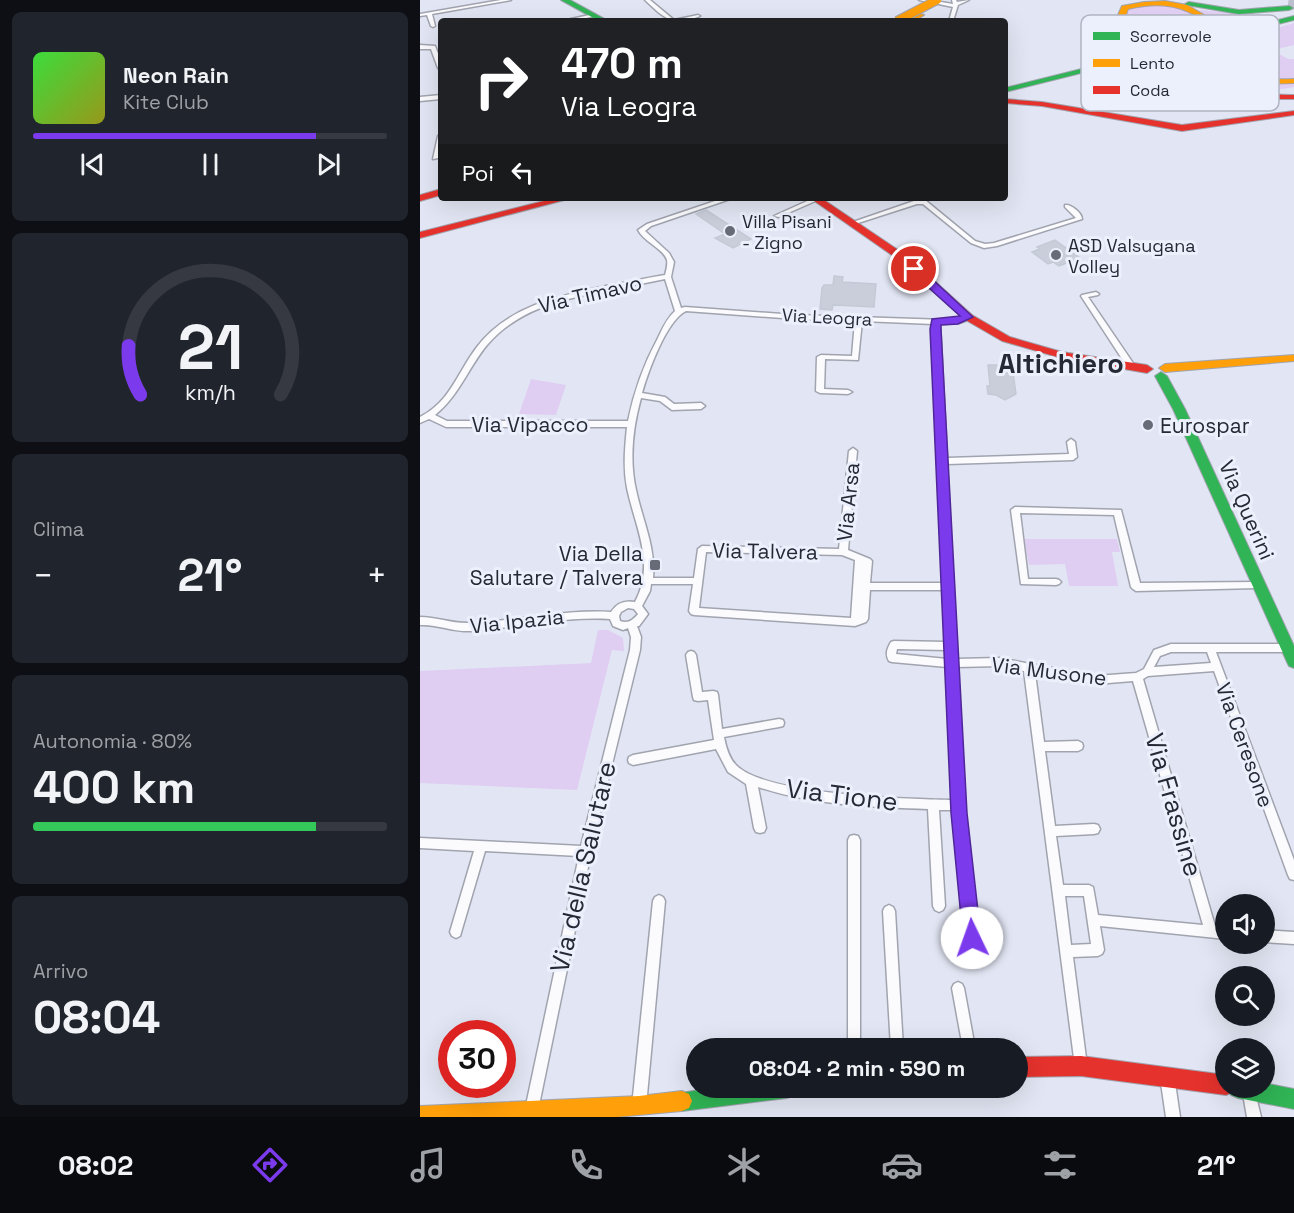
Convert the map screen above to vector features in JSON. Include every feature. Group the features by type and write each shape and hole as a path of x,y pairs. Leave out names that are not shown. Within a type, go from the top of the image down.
{"main road":[{"path":"565,0 599,18"},
{"path":"901,18 931,0"},
{"path":"902,18 937,0"},
{"path":"1114,15 1120,6 1138,0"},
{"path":"1170,0 1212,10 1236,12 1264,12 1289,7"},
{"path":"1247,0 1289,7"},
{"path":"1263,0 1289,7"},
{"path":"915,18 952,2"},
{"path":"1122,15 1125,8 1140,2 1167,2 1194,9 1201,15"},
{"path":"1259,15 1289,7"},
{"path":"1279,22 1294,18"},
{"path":"1008,81 1081,63"},
{"path":"1008,89 1081,71"},
{"path":"1279,82 1294,81"},
{"path":"1279,91 1294,89"},
{"path":"1008,101 1081,111"},
{"path":"1083,111 1182,128 1294,112"},
{"path":"420,198 438,193"},
{"path":"420,203 438,199"},
{"path":"420,225 518,201"},
{"path":"420,235 555,201"},
{"path":"819,201 903,258 968,317 997,334 1026,346 1061,355 1147,369 1155,364 1163,372 1294,358"},
{"name":"Via Querini","path":"1163,372 1257,585 1294,662"},
{"path":"1028,1067 1081,1066 1215,1083"},
{"path":"1275,1095 1294,1099"},
{"path":"420,1116 639,1106 705,1098"}],"street":[{"path":"420,15 509,0"},
{"path":"647,0 670,18"},
{"path":"921,0 952,2 967,0"},
{"path":"951,18 952,2"},
{"path":"429,14 433,26"},
{"path":"688,18 698,16"},
{"path":"420,47 438,44"},
{"path":"429,46 433,47 438,60"},
{"path":"420,99 438,97"},
{"path":"435,158 438,147"},
{"path":"682,310 668,278 671,262 667,254 642,234 641,230 671,217 721,201"},
{"path":"777,216 811,201"},
{"path":"853,223 916,202 925,202 973,242 990,246 1079,219 1079,216 1067,206"},
{"name":"Via Timavo","path":"420,420 430,416 448,402 489,339 530,308 566,296 668,278"},
{"path":"1096,294 1084,296 1131,366"},
{"name":"Via Leogra","path":"682,310 936,321 954,321 968,317"},
{"name":"Via della Salutare","path":"532,1110 585,851 636,650 636,636 632,626 640,621 643,614 637,606 646,592 649,581 648,555 629,472 638,395 652,353 682,310"},
{"path":"849,392 820,391 820,357 855,358 859,319"},
{"path":"936,321 944,460 950,663 959,805 972,938"},
{"path":"638,395 662,399 672,407 701,406"},
{"name":"Via Vipacco","path":"430,416 446,424 633,424"},
{"path":"944,460 1073,457 1071,442"},
{"name":"Via Arsa","path":"843,552 853,451"},
{"path":"1056,582 1024,582 1015,510 1118,512 1136,587 1257,585"},
{"name":"Via Talvera","path":"855,622 694,611 696,581 702,549 843,552 860,558"},
{"path":"860,558 867,561 867,586 863,619 855,622 860,558"},
{"name":"Via Talvera","path":"649,581 696,581"},
{"path":"867,586 948,586"},
{"path":"632,626 619,625 614,616 622,606 637,606"},
{"name":"Via Ipazia","path":"420,621 432,620 455,627 523,624 543,618 614,616"},
{"name":"Via Musone","path":"950,646 894,645 891,650 892,658 950,663 999,662 1096,680 1216,667"},
{"path":"1142,675 1157,653 1171,648 1287,648"},
{"name":"Via Ceresone","path":"1210,648 1294,875"},
{"name":"Via Tione","path":"692,655 698,697 713,695 719,739 732,771 751,780 795,792 851,800 959,805"},
{"path":"1029,668 1081,1066"},
{"name":"Via Frassine","path":"1142,675 1211,932"},
{"path":"633,760 778,723"},
{"path":"1039,747 1078,746"},
{"name":"Via Tione","path":"751,780 760,828"},
{"path":"933,805 939,906"},
{"path":"1050,831 1094,829"},
{"path":"854,840 854,1038"},
{"path":"420,843 585,851"},
{"path":"456,932 481,845"},
{"path":"1059,890 1089,891 1098,950 1066,951"},
{"path":"639,1106 659,900"},
{"path":"889,911 896,1038"},
{"path":"1094,920 1215,932"},
{"path":"1275,937 1294,938"},
{"path":"958,988 967,1038"},
{"path":"1167,1076 1173,1117"},
{"path":"1247,1098 1254,1117"}],"shaded area":[{"path":"1170,4 1198,15 1126,15 1126,11 1134,6"},
{"path":"1199,10 1248,15 1205,15"},
{"path":"1294,23 1294,45 1279,49 1279,27"},
{"path":"1279,54 1288,59 1294,59 1294,79 1279,80"},
{"path":"1279,82 1294,83 1294,87 1279,89"},
{"path":"531,379 566,385 556,415 519,414"},
{"path":"1024,539 1117,539 1120,552 1112,552 1118,586 1069,586 1065,564 1029,565"},
{"path":"598,630 608,630 623,638 624,651 612,650 577,790 420,783 420,671 591,663"}],"building":[{"path":"706,210 751,239 733,248 715,238 725,234 696,214"},
{"name":"ASD Valsugana Volley","path":"1055,240 1080,258 1059,266 1053,262 1048,264 1032,252 1040,249 1037,247"},
{"path":"834,276 843,277 842,282 876,284 874,307 833,305 832,310 820,309 822,288 824,285 833,285"},
{"path":"988,365 1012,365 1016,394 1005,400 988,394 987,386 990,386"}],"tunnel":[{"path":"1288,4 1294,5"}],"traffic: fast":[{"path":"565,0 598,18"},
{"path":"1189,4 1239,12 1289,8"},
{"path":"1279,22 1294,18"},
{"path":"1008,89 1081,71"},
{"path":"1161,376 1179,409 1294,662"},
{"path":"1275,1095 1294,1099"},
{"path":"682,1101 706,1098"}],"traffic: slow":[{"path":"903,18 937,0"},
{"path":"1122,15 1125,8 1155,3 1175,4 1200,15"},
{"path":"914,18 920,15"},
{"path":"1279,82 1294,81"},
{"path":"1165,368 1294,358"},
{"path":"420,1116 639,1106 682,1101"}],"traffic: jam":[{"path":"1279,97 1294,97"},
{"path":"1008,101 1081,111"},
{"path":"1083,111 1182,128 1294,113"},
{"path":"420,198 438,193"},
{"path":"420,235 555,201"},
{"path":"819,201 903,258 968,317 1006,339 1061,355 1147,369"},
{"path":"1028,1067 1081,1066 1215,1084"}],"place":[{"name":"Villa Pisani - Zigno","path":"730,231"},
{"name":"ASD Valsugana Volley","path":"1056,255"},
{"name":"Eurospar","path":"1148,425"},
{"name":"Via Della Salutare / Talvera","path":"655,565"}],"district":[{"name":"Altichiero","path":"1061,363"}],"route":[{"path":"914,269 968,317 959,321 936,321 936,329 944,460 950,663 959,813 972,938"}]}
